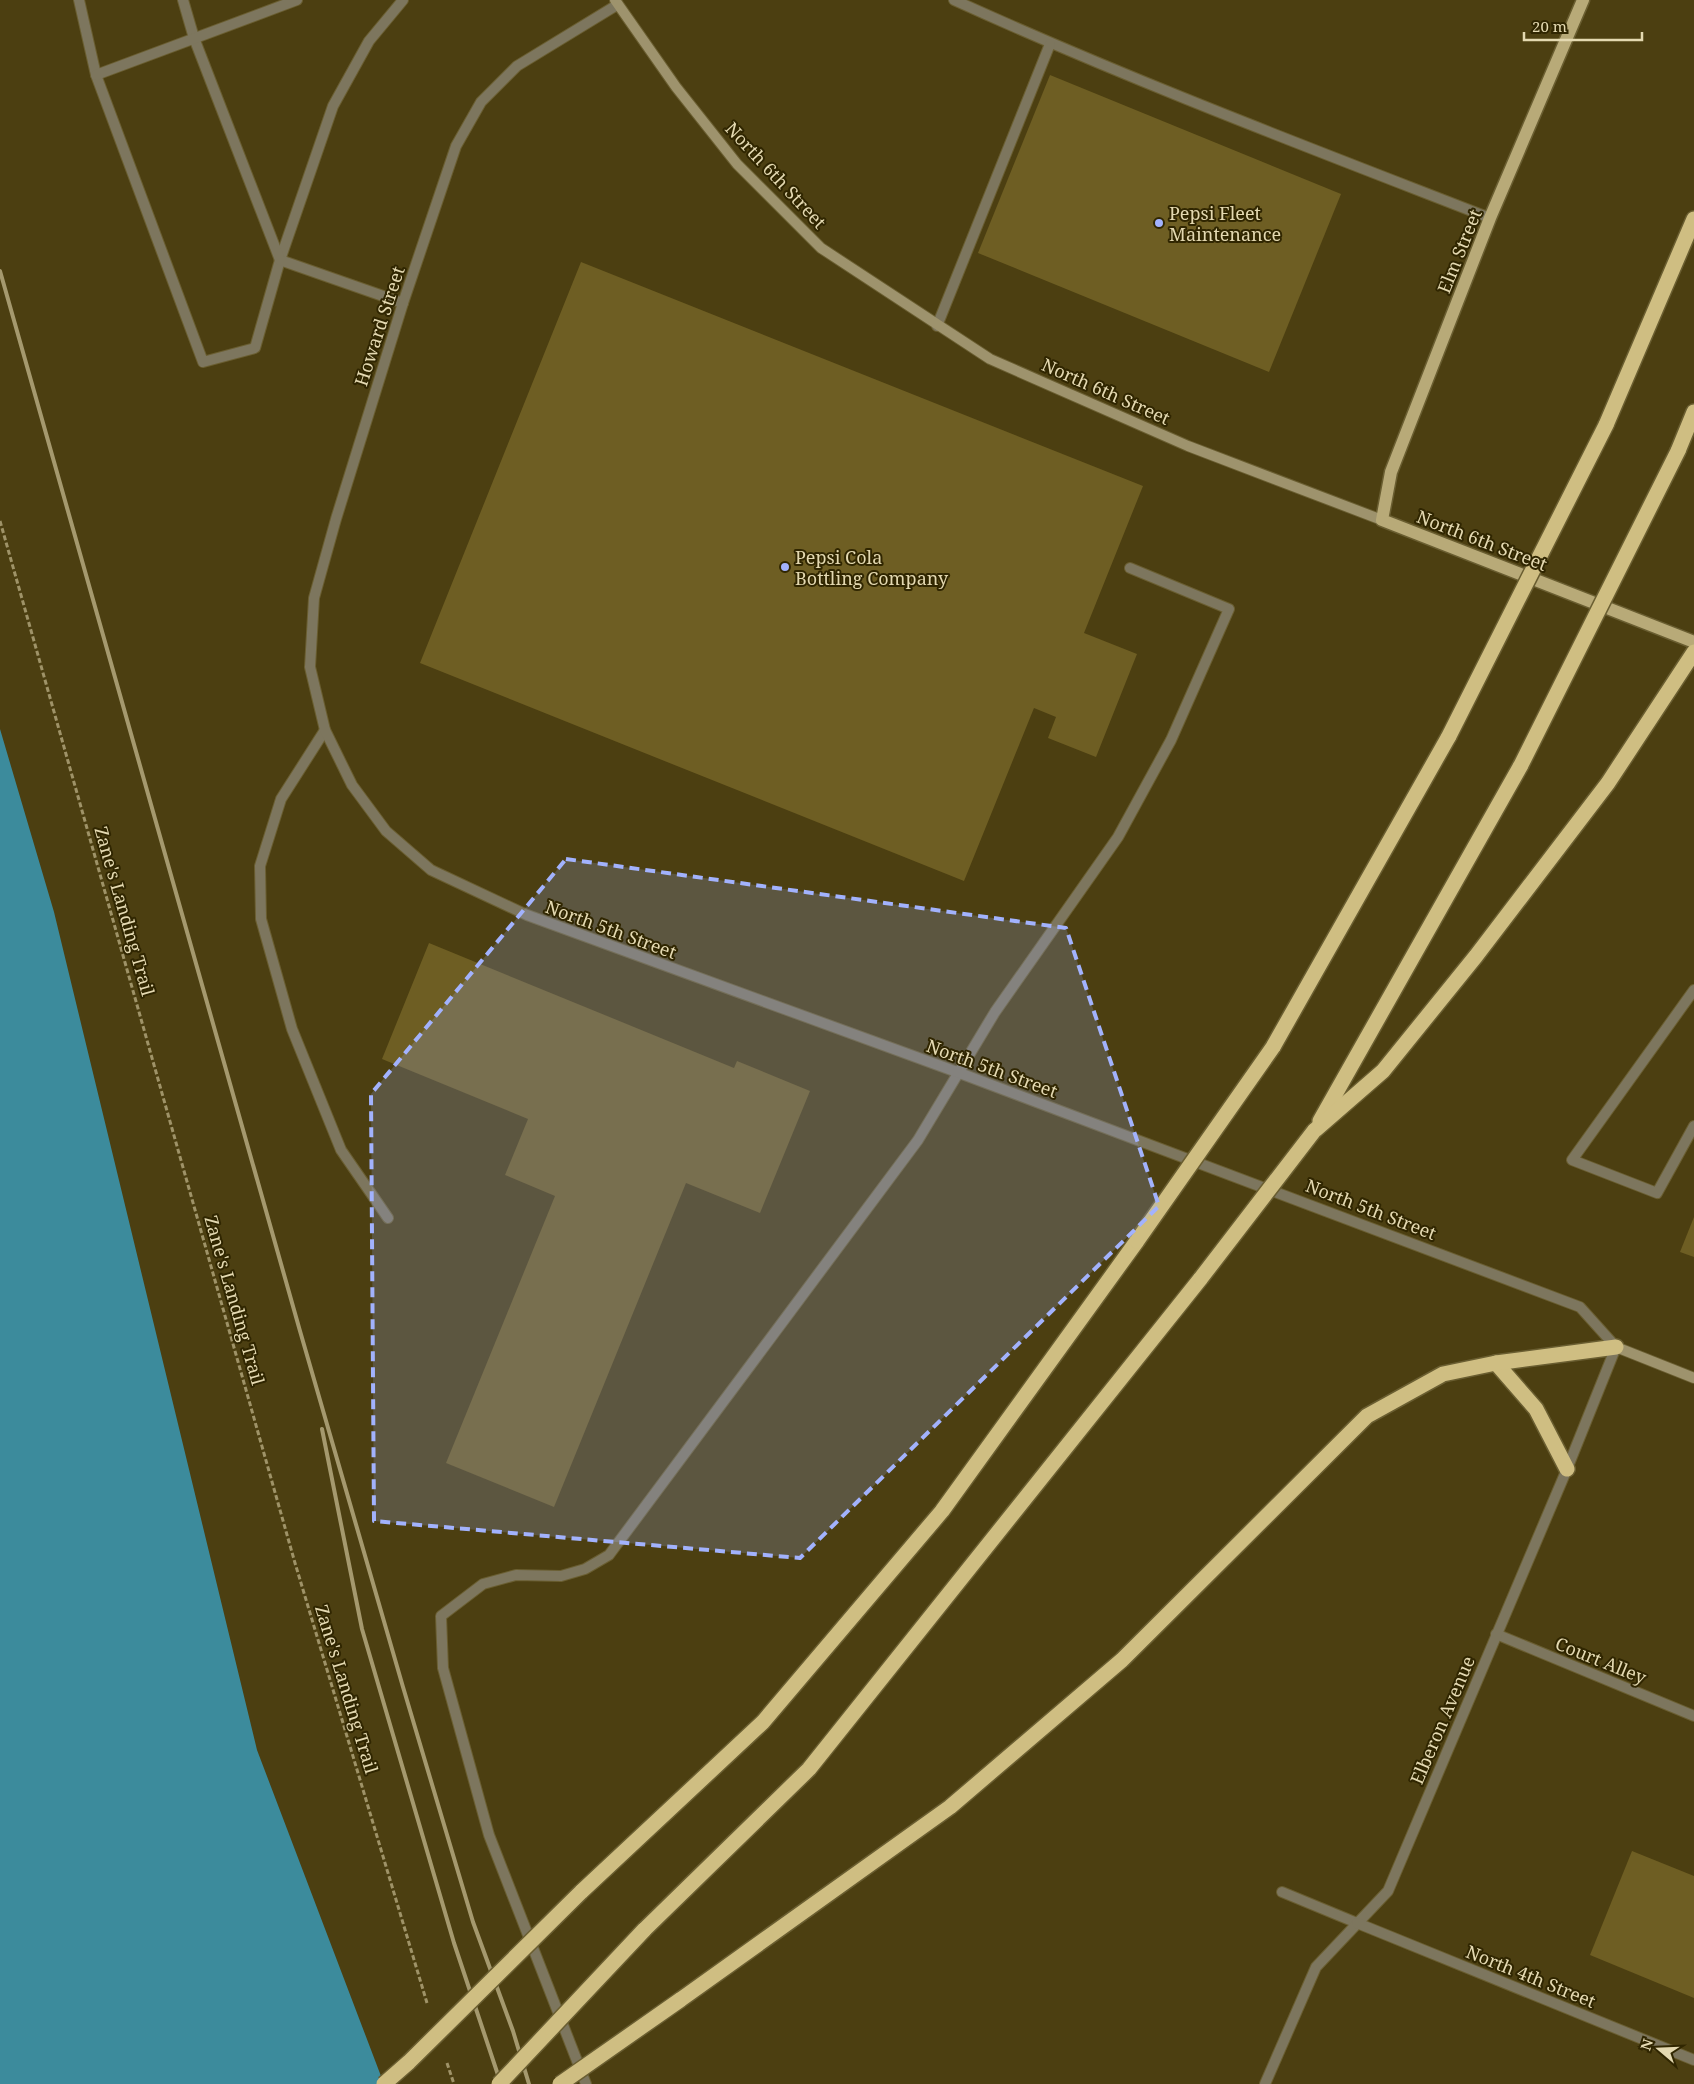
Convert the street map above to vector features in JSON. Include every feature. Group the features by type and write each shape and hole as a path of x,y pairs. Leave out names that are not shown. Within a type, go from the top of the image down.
{"highway":[{"path":"384,2084 409,2062 581,1892 763,1722 942,1511 1137,1241 1273,1047 1450,736 1606,425 1694,219"},
{"path":"499,2084 644,1930 809,1769 1201,1278 1314,1131 1521,765 1678,451 1694,412"},
{"path":"1314,1131 1383,1071 1476,956 1608,783 1694,652"},
{"path":"560,2084 942,1812 980,1781 1122,1660 1367,1416 1443,1374 1496,1363 1616,1347"},
{"path":"1496,1363 1536,1409 1567,1469"}],"main road":[{"name":"Elm Street","path":"1382,520 1391,472 1490,218 1583,0"},
{"name":"North 6th Street","path":"616,2 676,87 737,164 779,208 821,248 937,326 990,359 1188,446 1694,642"},
{"name":"North 5th Street","path":"1616,1347 1694,1378"}],"street":[{"path":"79,0 96,75 203,362 255,348 280,260 333,106 369,41 403,0"},
{"path":"183,0 194,38 280,260 403,303"},
{"path":"96,75 297,0"},
{"path":"954,0 1050,44 1257,128 1490,218"},
{"name":"Howard Street","path":"325,730 310,667 314,598 336,519 403,303 456,146 480,102 517,66 616,2"},
{"path":"937,326 962,259 1050,44"},
{"path":"586,2084 489,1836 443,1668 441,1616 483,1584 516,1575 561,1576 585,1569 609,1555 918,1140 957,1072 995,1012 1118,837 1171,740 1229,609 1130,568"},
{"path":"325,730 281,799 260,866 261,920 292,1029 342,1150 388,1218"},
{"name":"North 5th Street","path":"325,730 352,785 386,831 431,870 526,915 957,1072 1544,1291 1580,1307 1616,1347"},
{"path":"1694,990 1572,1160 1658,1194 1694,1126"},
{"name":"Elberon Avenue","path":"1265,2084 1316,1967 1388,1891 1567,1469 1616,1347"},
{"name":"Court Alley","path":"1496,1634 1694,1716"},
{"name":"North 4th Street","path":"1282,1892 1694,2060"}],"path":[{"name":"Zane's Landing Trail","path":"0,521 295,1563 429,2008"},
{"path":"445,2056 454,2084"}],"highlighted area":[{"path":"566,859 1066,928 1159,1206 800,1558 374,1521 371,1094"}],"water":[{"path":"0,729 54,912 257,1750 384,2084 0,2084"}],"building":[{"name":"Pepsi Fleet Maintenance","path":"1050,75 1341,194 1269,372 978,253"},
{"name":"Pepsi Cola Bottling Company","path":"581,262 1143,486 1084,633 1137,654 1096,757 1048,738 1056,717 1034,708 964,881 420,663"},
{"path":"429,943 734,1068 737,1061 810,1091 760,1213 686,1183 554,1507 446,1463 555,1196 505,1175 528,1119 382,1059"},
{"path":"1694,1217 1694,1257 1680,1252"},
{"path":"1632,1851 1694,1876 1694,1998 1590,1955"}],"railway":[{"path":"0,271 300,1331 403,1687 473,1922 513,2031 529,2084"},
{"path":"322,1429 362,1629 454,1943 501,2084"}],"place":[{"name":"Pepsi Fleet Maintenance","path":"1159,223"},
{"name":"Pepsi Cola Bottling Company","path":"785,567"}]}
